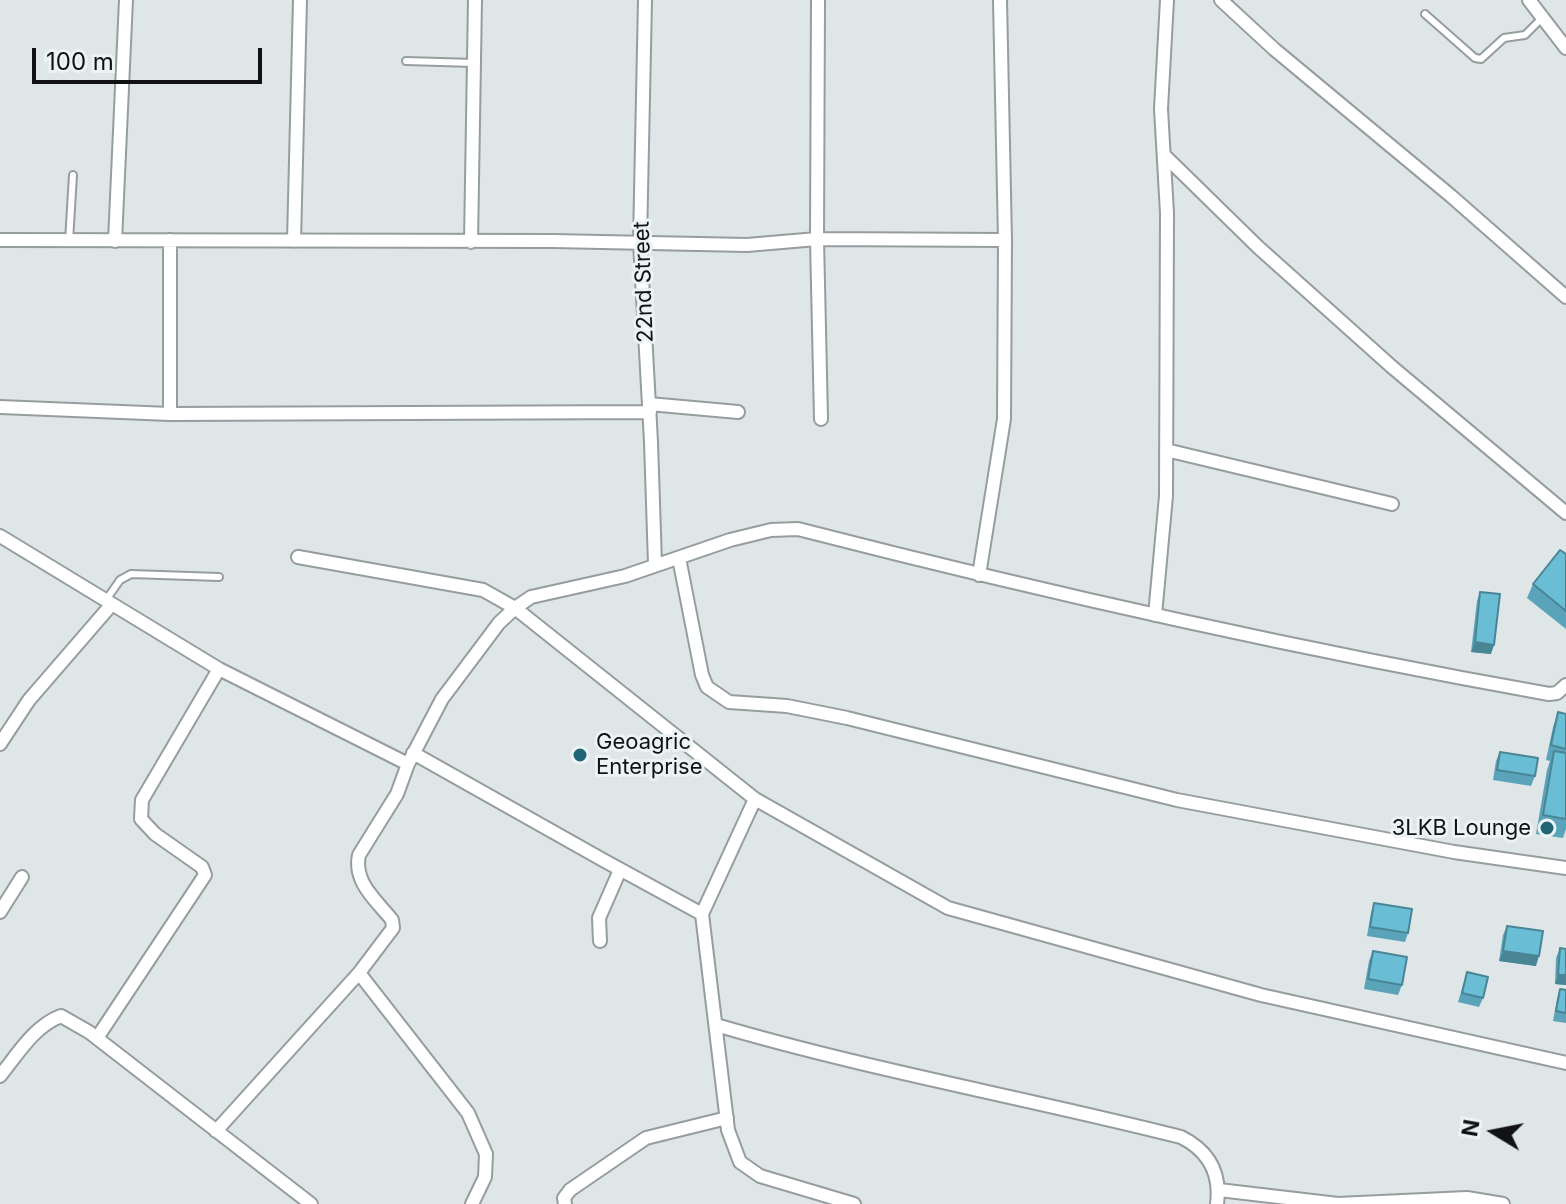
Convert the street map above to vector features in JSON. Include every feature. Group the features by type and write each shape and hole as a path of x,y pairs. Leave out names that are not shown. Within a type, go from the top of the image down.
{"street":[{"path":"115,241 126,0"},
{"path":"294,241 300,0"},
{"path":"471,242 475,0"},
{"name":"22nd Street","path":"645,0 640,242 655,564"},
{"path":"818,0 817,239 821,419"},
{"path":"979,575 1004,419 1005,240 1000,0"},
{"path":"1155,615 1166,496 1169,344 1161,109 1167,0"},
{"path":"1221,0 1274,49 1451,196 1566,297"},
{"path":"1529,0 1566,48"},
{"path":"1165,156 1258,247 1392,367 1566,513"},
{"path":"0,240 747,245 817,239 1005,240"},
{"path":"170,240 170,414"},
{"path":"0,407 170,414 649,408 738,412"},
{"path":"1166,450 1392,504"},
{"path":"216,1131 359,973 393,928 392,920 360,881 357,866 359,855 397,794 410,758 442,699 499,623 531,597 592,585 730,540 771,530 798,529 1155,615 1549,694 1557,693 1566,685"},
{"path":"0,536 219,669 410,758 702,914"},
{"path":"298,557 483,590 515,608 755,799 948,908 1261,995 1566,1063"},
{"path":"679,558 702,675 707,687 729,702 787,706 847,718 1177,800 1454,852 1566,868"},
{"path":"0,744 29,700 109,602"},
{"path":"97,1038 205,875 202,867 155,834 141,819 142,800 219,669"},
{"path":"755,799 702,914 727,1118 740,1162 760,1176 820,1198 854,1204"},
{"path":"600,941 598,929 602,906 620,870"},
{"path":"0,912 22,877"},
{"path":"359,973 468,1113 486,1154 485,1177 472,1204"},
{"path":"0,1076 35,1033 50,1020 61,1016 97,1038 311,1204"},
{"path":"716,1025 791,1047 1181,1137 1194,1143 1213,1164 1219,1190 1217,1204"},
{"path":"565,1204 564,1198 570,1190 646,1138 727,1118"},
{"path":"1219,1190 1338,1204 1467,1198 1503,1204"}],"lane":[{"path":"1425,14 1475,58 1481,59 1504,38 1525,35 1543,17"},
{"path":"406,61 474,63"},
{"path":"69,241 73,175"},
{"path":"109,602 120,580 131,574 219,577"}],"building":[{"path":"1560,550 1566,554 1566,611 1533,584"},
{"path":"1480,592 1500,594 1494,645 1475,642"},
{"path":"1558,712 1566,714 1566,749 1551,745"},
{"path":"1554,751 1566,753 1566,819 1543,815"},
{"path":"1500,752 1538,758 1535,776 1497,770"},
{"path":"1374,903 1412,909 1408,933 1370,927"},
{"path":"1507,926 1543,931 1539,956 1503,951"},
{"path":"1560,948 1566,949 1566,975 1558,975"},
{"path":"1373,951 1407,957 1402,985 1368,979"},
{"path":"1467,972 1488,977 1483,998 1462,993"},
{"path":"1560,989 1566,990 1566,1013 1556,1011"}],"place":[{"name":"Geoagric Enterprise","path":"580,755"},
{"name":"3LKB Lounge","path":"1547,828"}]}
